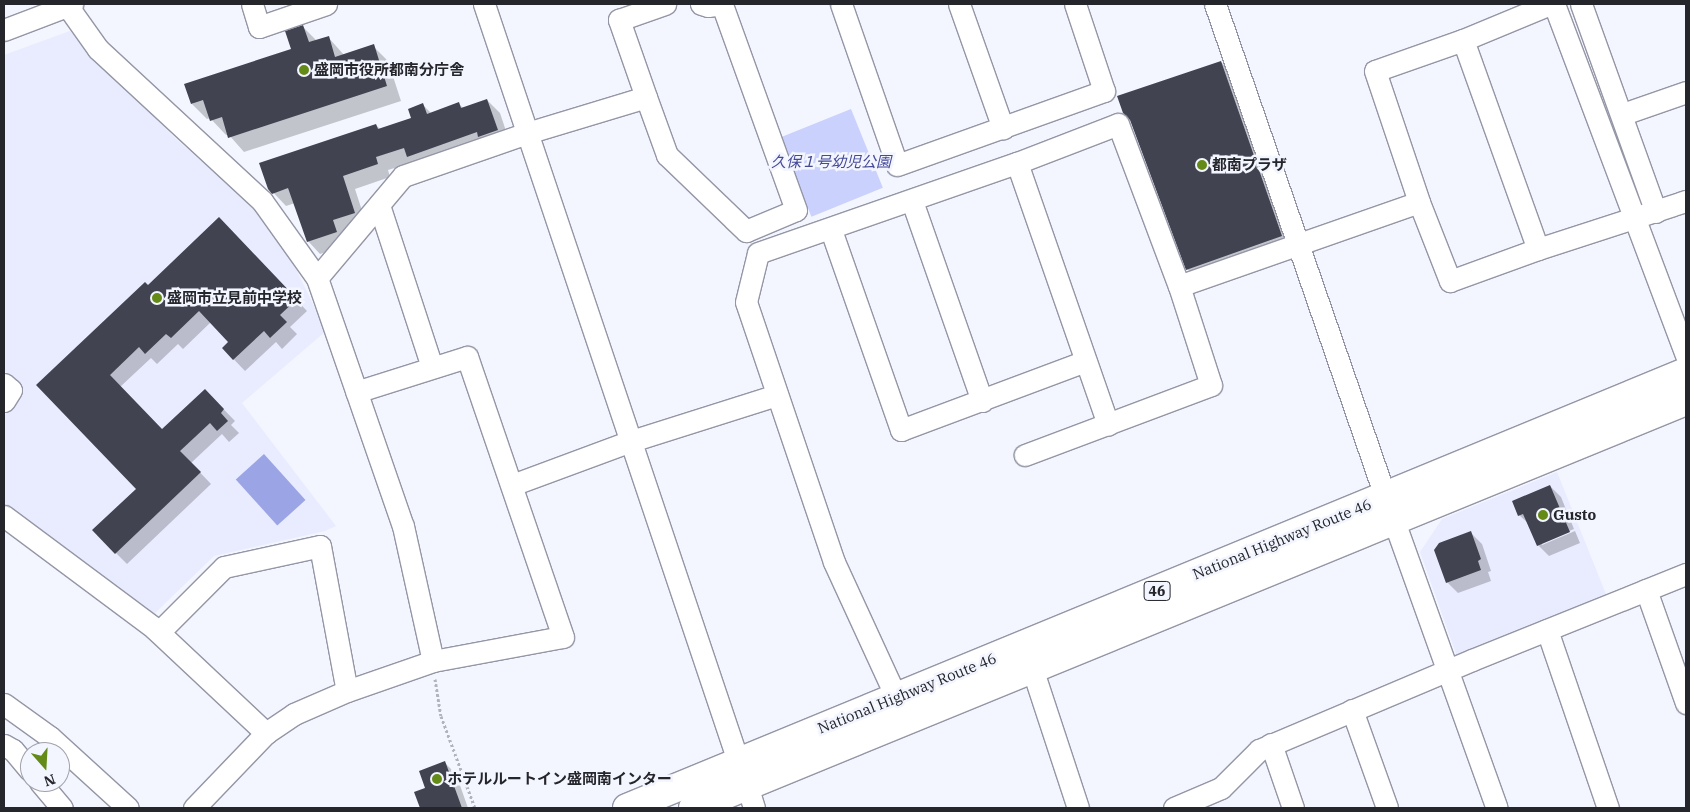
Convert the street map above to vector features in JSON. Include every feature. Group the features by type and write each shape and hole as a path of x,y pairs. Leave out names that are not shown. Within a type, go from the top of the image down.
{"highway":[{"name":"National Highway Route 46","path":"902,709 1032,668 1390,509 1686,372"},
{"name":"National Highway Route 46","path":"693,808 746,785 902,709 1390,509 1686,401"},
{"name":"National Highway Route 46","path":"627,808 746,785"}],"street":[{"path":"4,30 68,4 98,49 262,201 317,278 403,526 433,661"},
{"path":"252,4 259,27 324,4"},
{"path":"484,4 746,785"},
{"path":"665,4 616,12 667,155 746,231 796,210 722,4 708,6 702,4"},
{"path":"841,4 897,166 1104,91 1074,4"},
{"path":"958,4 1003,128"},
{"path":"1215,4 1390,509 1497,808"},
{"path":"1686,202 1635,219 1538,249 1450,281 1419,202 1375,71 1463,40 1552,4 1635,219 1686,355"},
{"path":"1581,4 1623,114 1656,212"},
{"path":"1463,40 1538,249"},
{"path":"1623,114 1686,92"},
{"path":"317,278 403,176 527,133 646,97"},
{"path":"902,709 834,562 746,302 758,254 832,230 1118,124 1179,286 1211,385 1025,455"},
{"path":"1017,163 1108,425"},
{"path":"912,201 982,401"},
{"path":"1179,286 1419,202"},
{"path":"379,205 432,368"},
{"path":"832,230 901,430 1086,361"},
{"path":"194,808 266,733 294,714 347,691 433,661 563,637 467,356 356,392"},
{"path":"4,384 11,390 4,401"},
{"path":"512,485 631,441 777,395"},
{"path":"4,516 159,632 266,733"},
{"path":"159,632 224,568 320,546 347,691"},
{"path":"1174,808 1196,804 1221,788 1258,750 1271,744 1447,670 1686,574"},
{"path":"1646,590 1686,703"},
{"path":"1547,630 1608,808"},
{"path":"1032,668 1078,808"},
{"path":"4,704 50,737 128,808"},
{"path":"1352,710 1387,808"},
{"path":"1271,744 1293,808"},
{"path":"4,745 13,750 20,758"},
{"path":"48,792 62,808"}],"path":[{"path":"433,661 441,716 475,808"}],"shaded area":[{"name":"盛岡市立見前中学校","path":"70,31 175,138 270,222 294,265 326,331 242,403 336,526 325,531 214,556 152,616 4,502 4,417 21,387 4,370 4,55"},
{"path":"264,454 305,500 277,526 236,479"},
{"path":"1557,472 1610,604 1460,665 1420,552 1442,519"}],"green space":[{"name":"久保１号幼児公園","path":"851,109 883,188 811,217 780,138"}],"building":[{"name":"盛岡市役所都南分庁舎","path":"303,25 309,42 329,36 335,57 374,44 387,86 228,138 222,117 210,121 203,100 191,104 184,84 291,49 285,31"},
{"name":"都南プラザ","path":"1221,61 1282,236 1186,270 1130,120 1123,113 1117,96"},
{"path":"487,99 498,130 478,137 477,132 407,157 404,148 376,157 378,164 343,176 355,213 333,220 337,232 307,242 288,188 272,194 268,189 259,163 376,124 378,129 411,118 408,109 423,103 427,114 459,102 461,108"},
{"path":"219,217 297,299 280,315 287,322 270,338 264,331 233,360 222,348 228,342 199,311 171,338 166,334 145,354 139,347 110,375 162,429 205,389 224,409 221,413 228,421 217,431 210,423 180,451 201,472 115,554 92,530 136,489 36,385 145,282 148,285"},
{"name":"Gusto","path":"1550,485 1570,532 1537,546 1523,514 1518,516 1512,501"},
{"path":"1471,531 1481,559 1478,561 1481,570 1446,583 1434,550 1439,543"},
{"name":"ホテルルートイン盛岡南インター","path":"445,761 462,808 420,808 414,792 425,788 419,771"}],"place":[{"name":"盛岡市役所都南分庁舎","path":"304,70"},
{"name":"都南プラザ","path":"1202,165"},
{"name":"盛岡市立見前中学校","path":"157,298"},
{"name":"Gusto","path":"1543,515"},
{"name":"ホテルルートイン盛岡南インター","path":"437,779"}]}
